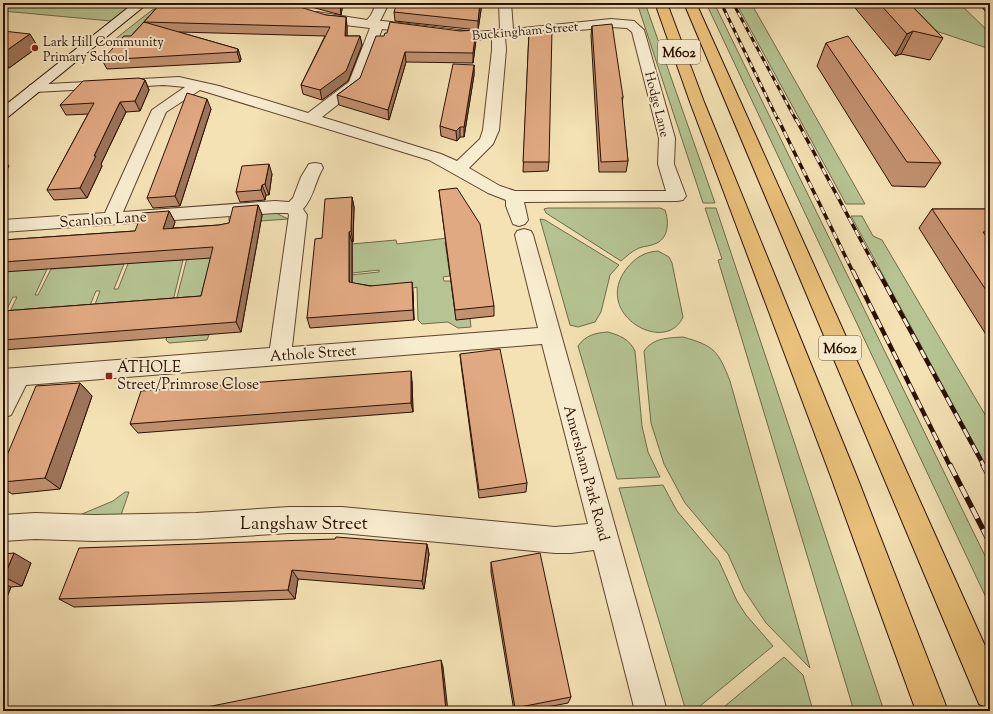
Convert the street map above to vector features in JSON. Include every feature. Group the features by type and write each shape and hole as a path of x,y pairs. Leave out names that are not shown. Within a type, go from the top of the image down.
{"main road":[{"name":"M602","path":"661,3 700,109 838,462 932,711"},
{"name":"M602","path":"690,3 990,693"},
{"path":"985,3 990,8"}],"street":[{"path":"3,114 142,3"},
{"name":"Buckingham Street","path":"209,3 296,8 328,19 461,35 503,33 611,22 622,23"},
{"path":"311,118 355,84 383,3"},
{"path":"460,168 486,141 491,130 499,50 503,33 505,3"},
{"name":"Hodge Lane","path":"515,197 677,196 666,164 667,138 638,30 632,25 622,23"},
{"path":"35,88 164,81 179,81 198,85 311,118 452,163 505,195 515,197"},
{"path":"111,219 160,110 198,85"},
{"path":"280,355 298,215 293,208 301,200 308,177 315,168"},
{"name":"Amersham Park Road","path":"515,197 515,206 651,711"},
{"name":"Scanlon Lane","path":"3,226 275,207 293,208"},
{"name":"Athole Street","path":"11,377 550,335"},
{"path":"3,408 11,377"},
{"name":"Langshaw Street","path":"3,528 35,526 94,528 196,526 289,520 342,520 555,540 571,540 604,535"}],"green space":[{"path":"3,3 135,3 111,21 3,11"},
{"path":"637,3 645,3 715,203 703,203"},
{"path":"706,3 716,3 718,6 716,7 990,566 990,606"},
{"path":"736,3 751,3 865,204 846,204"},
{"path":"896,3 959,3 990,33 990,49 939,32 923,24"},
{"path":"162,7 132,40 114,40 152,10"},
{"path":"660,208 665,210 667,228 664,237 661,240 655,244 636,249 621,261 546,213 544,209"},
{"path":"705,208 716,208 884,711 854,711 718,260 722,259"},
{"path":"276,213 288,219 233,223 229,221 229,215"},
{"path":"851,216 862,216 873,236 882,240 990,423 990,473"},
{"path":"540,219 545,220 619,265 610,275 601,312 595,322 578,327 570,325"},
{"path":"223,233 200,335 209,335 207,340 169,343 166,340 187,258"},
{"path":"456,237 457,240 445,242 450,276 443,277 444,281 451,281 456,320 470,318 471,327 458,328 448,322 422,324 418,320 417,287 413,288 413,292 312,279 379,272 379,270 352,273 352,246 317,249 318,247 396,240 397,244"},
{"path":"658,251 669,257 672,263 683,317 674,328 662,332 648,331 635,324 624,314 618,301 618,285 627,268 640,256"},
{"path":"183,260 171,309 91,315 100,291 96,291 86,315 5,322 17,297 13,297 3,317 3,273 10,270 48,267 35,295 38,295 51,269 124,264 114,289 118,289 129,261"},
{"path":"608,332 624,338 635,351 642,426 648,452 660,477 617,479 578,346 584,339 591,335"},
{"path":"683,337 702,343 714,351 722,363 730,381 810,668 766,623 744,590 728,554 685,503 664,464 651,423 644,351 656,341 666,338"},
{"path":"663,485 677,511 719,561 737,601 746,615 773,646 694,711 686,711 619,488"},
{"path":"125,492 129,492 121,515 114,519 82,514 113,501"},
{"path":"784,657 803,675 813,711 719,711"}],"building":[{"path":"161,3 287,3 326,15 346,17 345,36 360,36 346,71 320,90 301,85 330,27 144,22"},
{"path":"329,3 340,3 340,6"},
{"path":"397,3 480,3 478,21 394,12"},
{"path":"879,3 909,3 943,38 913,31 907,34"},
{"path":"144,22 238,49 237,52 102,60 124,36 131,36"},
{"path":"390,22 460,31 476,30 473,53 405,52 388,110 337,95 360,78 376,36 384,36 385,33 387,33"},
{"path":"612,24 623,97 628,161 601,162 592,26"},
{"path":"552,30 549,162 523,162 529,32"},
{"path":"3,31 30,34 3,53"},
{"path":"848,36 941,163 907,162 826,43"},
{"path":"453,64 474,65 464,127 460,127 456,131 440,126"},
{"path":"139,78 145,80 135,101 120,102 80,188 47,190 94,103 60,105 83,81"},
{"path":"187,93 207,99 175,196 147,198"},
{"path":"269,164 265,184 262,185 261,190 236,192 242,166"},
{"path":"457,188 480,224 494,306 455,310 439,190"},
{"path":"352,197 351,231 349,232 349,282 370,286 412,282 413,310 307,318 315,239 322,238 325,199"},
{"path":"258,205 236,322 3,340 3,311 201,296 213,247 3,262 3,240 135,231 142,213 169,211 163,229 219,225 229,223 233,207"},
{"path":"932,209 990,209 990,232 983,232 990,242 990,296"},
{"path":"500,349 527,483 479,490 460,354"},
{"path":"411,371 411,403 130,424 141,391"},
{"path":"80,383 45,478 3,482 3,465 36,386"},
{"path":"336,537 427,544 422,581 292,570 288,590 59,599 79,548 335,539"},
{"path":"14,553 4,577 3,577 3,554"},
{"path":"540,553 571,697 515,708 491,562"},
{"path":"441,660 446,711 187,711"}],"railway":[{"path":"721,3 778,120"},
{"path":"733,3 796,120"},
{"path":"778,119 853,272"},
{"path":"796,119 878,272"},
{"path":"853,271 950,466"},
{"path":"878,271 984,466"},
{"path":"950,465 990,543"},
{"path":"983,465 990,478"}],"place":[{"name":"Lark Hill Community Primary School","path":"35,48"},
{"name":"ATHOLE Street/Primrose Close","path":"109,376"}]}
